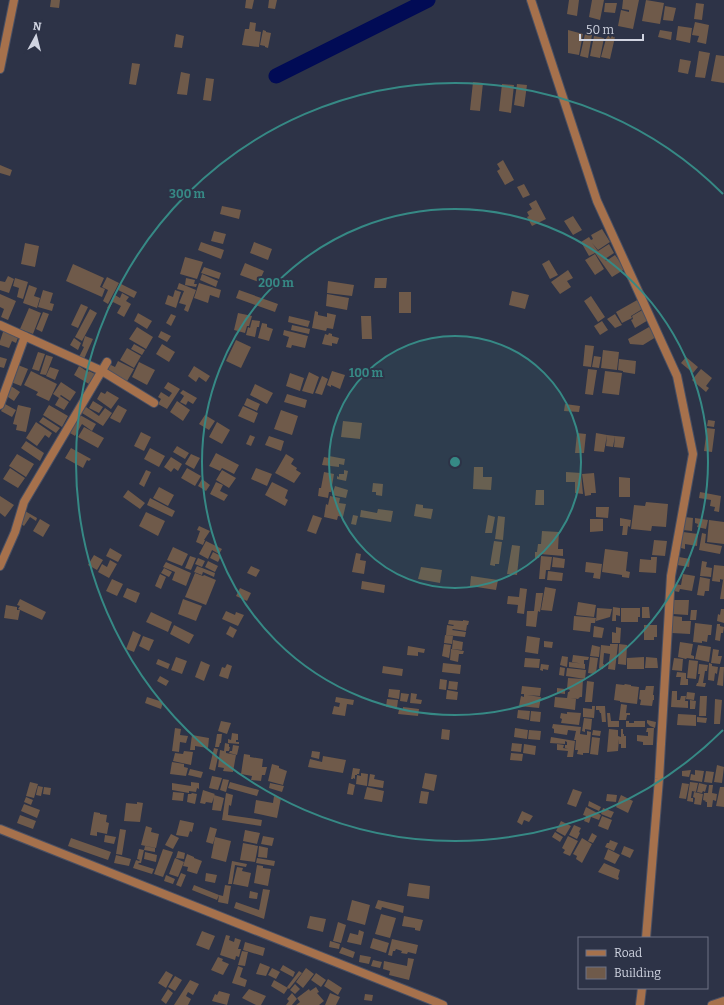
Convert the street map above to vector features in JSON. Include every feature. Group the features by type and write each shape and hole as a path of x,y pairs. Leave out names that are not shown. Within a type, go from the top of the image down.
{"street":[{"path":"0,70 14,0"},
{"path":"531,0 597,201 677,376 693,454 671,576 660,779 646,937"},
{"path":"0,325 102,371 154,403"},
{"path":"0,405 25,336"},
{"path":"0,566 15,532 24,502 107,362"},
{"path":"0,829 443,1005"},
{"path":"640,1005 642,989"},
{"path":"712,1005 724,1001"}],"building":[{"path":"51,0 60,0 59,8 50,7"},
{"path":"246,0 254,0 252,9 245,8"},
{"path":"269,0 277,0 275,9 268,8"},
{"path":"569,0 579,0 577,16 567,14"},
{"path":"592,0 604,0 600,20 589,17"},
{"path":"623,0 639,0 633,29 618,26 621,10 629,12 629,10 622,9"},
{"path":"646,0 664,3 660,24 642,21"},
{"path":"605,3 617,3 615,13 604,12"},
{"path":"696,3 704,4 702,20 694,19"},
{"path":"665,6 676,8 673,21 663,20"},
{"path":"250,22 256,23 255,31 261,32 259,47 242,45 245,29 249,29"},
{"path":"695,22 709,25 706,44 697,42 699,36 692,35"},
{"path":"678,26 692,28 690,43 676,40"},
{"path":"263,30 271,33 268,48 260,45"},
{"path":"568,30 583,34 579,55 568,53"},
{"path":"660,30 672,32 671,40 658,37"},
{"path":"176,34 184,36 182,48 174,47"},
{"path":"585,34 592,35 588,58 580,56"},
{"path":"607,35 615,37 610,59 601,57"},
{"path":"594,36 604,38 600,58 590,56"},
{"path":"699,51 710,53 705,78 695,77"},
{"path":"716,55 724,56 724,83 711,81"},
{"path":"680,59 691,61 688,74 678,72"},
{"path":"132,63 140,64 136,85 129,84"},
{"path":"181,72 190,74 187,95 177,94"},
{"path":"206,78 214,79 211,101 203,100"},
{"path":"473,82 483,83 480,111 470,110"},
{"path":"502,84 514,85 511,113 499,111"},
{"path":"517,84 527,85 524,107 514,105"},
{"path":"503,160 514,180 505,185 497,171 500,169 497,164"},
{"path":"0,165 12,170 10,176 0,173"},
{"path":"524,184 530,195 523,198 517,187"},
{"path":"536,200 546,219 532,226 527,217 529,216 527,212 532,209 529,204"},
{"path":"222,206 241,210 239,219 220,214"},
{"path":"573,216 582,230 573,235 564,221"},
{"path":"602,229 610,242 598,250 592,243 598,251 609,244 614,253 605,259 606,261 615,255 625,269 612,277 595,253 589,256 581,242 589,237 591,240 593,239 591,235"},
{"path":"214,231 226,234 223,244 211,241"},
{"path":"201,242 224,250 221,259 198,250"},
{"path":"254,242 272,249 268,260 250,253"},
{"path":"25,243 39,246 35,267 21,264"},
{"path":"595,254 604,269 595,275 585,260"},
{"path":"185,257 203,262 197,279 180,274"},
{"path":"549,260 558,275 550,279 542,264"},
{"path":"245,263 264,271 259,282 240,275"},
{"path":"73,264 104,278 100,287 105,289 102,297 66,281"},
{"path":"204,267 221,273 219,279 201,273"},
{"path":"568,270 573,278 567,281 571,287 560,294 551,282"},
{"path":"202,274 218,281 216,287 200,280"},
{"path":"8,276 14,279 9,293 0,290 0,281 5,282"},
{"path":"107,277 119,283 108,304 103,301 108,290 102,287"},
{"path":"15,278 28,282 23,299 17,297 19,288 13,286"},
{"path":"186,278 195,280 194,284 197,284 196,287 185,285"},
{"path":"375,278 387,278 386,288 374,288"},
{"path":"328,281 354,285 352,296 327,293"},
{"path":"179,283 196,290 188,312 184,310 186,305 179,303 184,291 177,289"},
{"path":"199,283 221,290 219,298 210,295 208,303 194,298"},
{"path":"121,284 137,292 134,298 118,290"},
{"path":"29,285 37,288 34,296 40,298 37,308 23,303"},
{"path":"43,290 53,293 50,303 54,304 52,311 38,307"},
{"path":"175,290 181,292 176,308 165,304 168,295 173,297"},
{"path":"239,290 278,304 275,312 236,298"},
{"path":"512,291 529,295 525,309 509,305"},
{"path":"399,292 411,292 411,313 399,313"},
{"path":"122,293 129,297 126,301 131,304 124,317 117,313 121,306 113,302 109,309 107,308 115,295 120,298"},
{"path":"0,294 16,301 8,320 1,317 4,309 0,307"},
{"path":"327,294 349,298 347,310 326,306"},
{"path":"591,296 605,317 598,322 584,301"},
{"path":"639,299 644,308 631,316 632,318 622,323 616,312"},
{"path":"81,304 88,307 78,328 71,325"},
{"path":"29,308 41,313 33,334 20,329"},
{"path":"90,309 97,313 82,341 75,337"},
{"path":"644,309 650,319 635,328 631,320 633,319 632,316"},
{"path":"315,311 318,312 318,315 327,317 327,313 336,315 333,329 327,328 326,331 312,328"},
{"path":"43,312 49,314 42,332 36,329"},
{"path":"138,313 152,321 147,329 134,321"},
{"path":"238,313 252,316 245,333 234,330"},
{"path":"171,314 176,316 171,326 166,323"},
{"path":"615,314 622,325 615,328 607,319"},
{"path":"289,316 310,321 308,327 288,322"},
{"path":"361,316 371,316 372,339 362,339"},
{"path":"252,320 260,321 255,337 246,335"},
{"path":"602,321 608,330 600,335 594,326"},
{"path":"262,323 267,324 267,327 273,329 269,341 258,338"},
{"path":"292,325 310,329 309,334 291,330"},
{"path":"137,327 153,337 146,349 129,339"},
{"path":"649,327 656,337 643,345 630,344 628,339"},
{"path":"4,329 19,335 16,343 12,341 9,348 0,345"},
{"path":"284,330 308,336 305,348 292,345 291,348 286,347 289,337 283,335"},
{"path":"161,331 171,336 167,342 158,337"},
{"path":"329,333 332,334 332,336 339,338 337,344 332,343 332,346 322,344 325,334 328,335"},
{"path":"85,336 93,339 84,359 79,357 84,347 82,346"},
{"path":"74,338 81,343 78,350 70,345"},
{"path":"236,340 251,347 241,368 226,361"},
{"path":"134,344 145,350 142,355 131,349"},
{"path":"162,344 175,352 169,362 156,354"},
{"path":"585,345 594,346 591,367 583,366"},
{"path":"127,348 141,356 134,368 120,360"},
{"path":"603,350 619,352 617,370 601,368"},
{"path":"38,352 45,354 39,371 32,369"},
{"path":"46,355 53,357 46,375 40,374"},
{"path":"594,356 601,357 599,368 592,367"},
{"path":"0,357 7,359 4,368 0,367"},
{"path":"686,357 698,367 693,373 681,363"},
{"path":"619,359 636,361 635,374 618,370"},
{"path":"118,361 134,369 126,383 105,371 109,364 115,367"},
{"path":"139,362 155,370 147,385 132,377"},
{"path":"18,365 28,369 21,386 11,382"},
{"path":"79,366 88,372 89,371 95,374 89,384 74,375"},
{"path":"194,366 210,376 206,382 199,377 196,382 188,376"},
{"path":"50,367 59,370 55,380 46,376"},
{"path":"588,369 597,370 593,395 585,394"},
{"path":"701,369 712,378 706,386 709,388 706,392 692,380"},
{"path":"31,371 57,384 49,401 36,395 38,392 24,385"},
{"path":"332,371 345,375 340,389 327,385"},
{"path":"605,371 622,373 619,395 602,393"},
{"path":"309,372 319,377 313,394 302,391"},
{"path":"290,373 304,378 300,391 286,386"},
{"path":"322,376 328,379 322,395 315,393"},
{"path":"61,382 76,392 70,401 61,395 60,396 69,402 64,410 55,405 59,398 53,394"},
{"path":"168,382 180,389 167,409 158,404 161,399 158,397 161,392 169,397 172,393 164,388"},
{"path":"255,384 273,393 267,404 250,395"},
{"path":"11,386 20,392 14,401 5,395"},
{"path":"183,390 197,398 193,404 188,401 186,405 180,402 184,396 180,393"},
{"path":"107,391 119,398 111,409 97,399 101,392 105,394"},
{"path":"287,394 307,400 305,408 284,402"},
{"path":"247,398 260,404 257,411 244,405"},
{"path":"93,401 103,407 99,413 89,408"},
{"path":"177,401 190,410 183,421 170,412"},
{"path":"5,404 16,410 12,417 1,411"},
{"path":"565,404 580,406 579,412 564,411"},
{"path":"18,405 31,408 26,432 16,430 17,425 13,424"},
{"path":"49,405 68,416 62,427 43,415"},
{"path":"118,405 127,410 120,423 110,418"},
{"path":"243,406 258,413 254,423 238,416"},
{"path":"86,407 99,416 105,408 112,413 103,426 82,413"},
{"path":"281,410 298,416 292,435 274,429"},
{"path":"80,415 96,424 92,431 82,424 75,436 70,433"},
{"path":"205,415 215,421 209,430 199,424"},
{"path":"43,417 60,428 56,433 39,422"},
{"path":"708,420 715,421 714,427 707,426"},
{"path":"343,421 362,423 360,439 341,437"},
{"path":"36,422 52,433 49,438 45,435 37,446 26,438"},
{"path":"217,422 230,430 222,444 209,437"},
{"path":"84,427 104,438 98,448 78,437"},
{"path":"707,428 715,429 712,452 704,451"},
{"path":"141,432 151,437 144,451 134,446"},
{"path":"577,433 586,434 584,453 575,453"},
{"path":"596,433 607,435 604,452 594,451"},
{"path":"250,435 255,437 251,446 246,444"},
{"path":"607,435 615,436 613,447 606,446"},
{"path":"269,436 284,441 281,451 265,445"},
{"path":"615,436 625,437 623,448 614,447"},
{"path":"26,441 44,453 40,461 21,448"},
{"path":"177,446 189,453 185,459 173,452"},
{"path":"71,448 91,459 89,461 87,460 83,468 65,458"},
{"path":"150,448 165,456 159,467 144,459"},
{"path":"216,453 239,465 234,474 222,468 220,471 209,466"},
{"path":"17,454 34,464 26,477 9,466"},
{"path":"191,454 200,458 194,469 185,464"},
{"path":"286,454 294,459 291,464 301,473 294,483 275,473"},
{"path":"329,456 345,459 344,465 339,464 339,467 322,465 324,457 329,458"},
{"path":"171,457 182,464 178,471 174,468 171,472 164,467"},
{"path":"474,467 483,467 483,477 492,477 491,490 473,489"},
{"path":"10,468 25,478 18,488 3,479"},
{"path":"187,468 201,476 195,486 181,478"},
{"path":"256,468 272,474 267,486 251,479"},
{"path":"146,470 151,472 144,487 139,484"},
{"path":"222,470 236,478 229,488 216,480"},
{"path":"344,470 348,471 346,481 337,479 339,474 344,474"},
{"path":"324,472 334,474 331,492 329,492 328,498 318,496"},
{"path":"566,472 581,473 583,494 575,493 575,482 566,482"},
{"path":"594,473 596,493 591,493 591,495 585,496 582,474"},
{"path":"619,477 630,478 630,497 619,497"},
{"path":"202,479 210,485 206,491 198,486"},
{"path":"216,482 223,485 220,491 228,495 224,501 210,494"},
{"path":"272,482 288,490 285,498 288,500 285,506 265,495"},
{"path":"373,483 383,484 382,496 376,495 376,492 372,492"},
{"path":"335,486 348,490 346,498 332,495"},
{"path":"159,487 174,495 168,506 153,498"},
{"path":"128,490 145,503 140,509 123,497"},
{"path":"536,490 544,490 544,505 535,505"},
{"path":"700,492 721,496 719,512 714,511 715,507 710,506 711,500 699,498"},
{"path":"0,496 14,505 5,517 0,513"},
{"path":"330,496 340,498 339,503 346,504 343,517 338,516 337,520 324,517 326,504 328,505"},
{"path":"150,498 175,511 172,517 147,505"},
{"path":"646,502 668,504 666,527 652,526 651,531 631,529 634,505 645,506"},
{"path":"416,504 423,505 423,508 433,509 431,519 414,516"},
{"path":"596,507 609,507 608,518 596,517"},
{"path":"378,509 393,511 391,522 360,517 361,510 377,513"},
{"path":"25,511 37,518 36,521 30,517 24,526 20,523"},
{"path":"146,512 165,521 158,536 139,526"},
{"path":"313,515 322,518 316,534 307,531"},
{"path":"353,515 358,516 356,525 351,524"},
{"path":"488,515 495,517 492,533 485,533"},
{"path":"498,516 505,517 503,540 495,539"},
{"path":"685,517 693,518 692,531 683,530"},
{"path":"620,518 631,520 630,527 628,526 627,535 622,535 623,526 620,526"},
{"path":"695,518 708,520 706,529 697,527 698,524 695,523"},
{"path":"40,519 50,525 43,537 33,531"},
{"path":"590,519 603,519 603,531 590,532"},
{"path":"709,520 724,522 724,544 707,542"},
{"path":"199,526 210,531 204,540 203,545 196,542 200,531 197,530"},
{"path":"542,531 559,532 558,549 563,549 563,556 540,554 539,558 535,558 535,552 537,552 538,544 541,544"},
{"path":"683,532 698,534 697,546 685,544 685,549 681,548"},
{"path":"702,533 706,534 705,543 722,546 720,554 699,550"},
{"path":"654,540 667,541 665,556 652,555"},
{"path":"206,541 222,549 219,554 212,550 208,559 199,554"},
{"path":"494,541 502,542 499,564 495,564 495,566 490,565"},
{"path":"512,545 520,546 517,575 507,574"},
{"path":"173,547 188,554 182,566 167,560"},
{"path":"110,548 122,555 118,562 106,556"},
{"path":"605,549 628,552 626,571 630,572 629,578 622,577 622,575 602,572"},
{"path":"213,552 221,556 218,562 210,558"},
{"path":"356,553 361,554 360,560 366,561 364,574 352,572"},
{"path":"94,555 103,560 97,570 88,565"},
{"path":"190,556 196,558 191,570 185,568"},
{"path":"541,556 552,557 550,570 546,570 545,579 539,579"},
{"path":"553,557 565,559 564,568 552,567"},
{"path":"651,557 657,557 656,573 639,572 640,559 651,560"},
{"path":"679,557 690,559 689,567 677,565"},
{"path":"198,558 205,561 202,567 195,564"},
{"path":"110,560 117,564 109,578 98,572 102,564 107,567"},
{"path":"208,561 218,566 215,572 205,567"},
{"path":"702,561 707,562 706,567 712,568 711,577 700,576"},
{"path":"166,562 191,573 186,586 172,580 175,572 163,567"},
{"path":"586,562 602,564 600,579 593,578 594,573 585,572"},
{"path":"714,565 724,566 724,580 720,579 720,582 712,581"},
{"path":"197,566 215,573 214,577 203,572 202,575 194,572"},
{"path":"251,566 260,570 256,577 247,573"},
{"path":"421,567 442,570 440,583 418,579"},
{"path":"164,568 172,572 169,577 161,573"},
{"path":"548,571 563,573 562,581 547,580"},
{"path":"195,573 216,580 206,605 185,597"},
{"path":"160,574 166,577 161,589 155,586"},
{"path":"683,574 695,576 692,591 680,589 679,592 674,591 675,584 681,585"},
{"path":"471,576 498,580 496,590 470,586"},
{"path":"700,577 710,579 709,591 705,591 704,596 697,595"},
{"path":"112,579 123,584 117,596 106,591"},
{"path":"723,580 724,599 720,599"},
{"path":"362,581 385,585 384,593 361,589"},
{"path":"545,587 556,589 552,611 541,610"},
{"path":"127,588 140,593 136,603 123,597"},
{"path":"240,588 251,593 247,601 236,596"},
{"path":"520,588 527,589 524,614 517,613 518,605 507,604 508,596 519,597"},
{"path":"536,593 543,593 540,612 538,611 536,627 526,626 527,611 534,611"},
{"path":"20,599 46,612 42,620 18,609 20,606 17,605"},
{"path":"183,599 202,606 196,621 178,614"},
{"path":"674,600 689,600 688,615 673,614"},
{"path":"578,602 596,605 594,617 576,615"},
{"path":"6,605 17,607 17,610 20,610 18,620 4,618"},
{"path":"613,607 620,608 620,616 616,615 616,621 612,621"},
{"path":"642,607 649,607 650,618 642,618"},
{"path":"597,608 612,609 610,617 596,621"},
{"path":"621,608 640,608 640,617 638,617 638,622 621,622"},
{"path":"721,609 724,609 724,623 717,621 718,614 720,615"},
{"path":"691,610 697,610 696,620 690,620"},
{"path":"226,611 235,615 236,612 244,615 238,626 222,619"},
{"path":"151,612 172,622 168,632 146,622"},
{"path":"574,616 596,618 595,623 591,623 590,632 573,630"},
{"path":"673,616 682,617 682,621 691,621 690,634 672,633"},
{"path":"449,620 469,621 466,631 452,630 466,632 465,637 446,635 447,625 454,625 448,624"},
{"path":"695,623 712,625 711,635 708,635 707,642 693,642"},
{"path":"717,624 724,627 723,633 721,633 720,641 715,640"},
{"path":"174,625 194,635 189,644 170,634"},
{"path":"644,625 657,625 657,637 654,637 654,640 644,640"},
{"path":"230,626 237,630 233,638 226,634"},
{"path":"594,626 604,628 602,638 593,637"},
{"path":"616,627 621,628 620,643 612,643 612,632 616,633"},
{"path":"133,631 141,635 134,652 126,649"},
{"path":"445,635 453,636 452,644 444,643"},
{"path":"143,636 154,640 149,651 139,646"},
{"path":"527,636 540,638 538,654 525,652"},
{"path":"453,640 463,642 462,650 452,649"},
{"path":"544,641 553,642 552,648 544,647"},
{"path":"680,642 693,644 691,655 694,656 694,659 678,657"},
{"path":"444,644 451,645 449,658 442,656"},
{"path":"610,644 618,644 615,670 608,669 610,654 604,653 603,669 599,668 601,645 610,646"},
{"path":"619,644 627,645 626,665 618,664"},
{"path":"592,645 600,647 599,657 590,656"},
{"path":"698,645 711,647 709,662 695,659"},
{"path":"408,646 425,649 424,653 418,652 418,656 407,655"},
{"path":"451,649 464,651 463,654 459,654 458,662 450,660"},
{"path":"713,649 719,650 718,656 722,656 720,664 711,663"},
{"path":"573,655 589,657 588,660 584,660 584,664 572,662"},
{"path":"562,656 568,657 567,667 560,665"},
{"path":"176,657 187,661 182,674 171,670"},
{"path":"590,657 598,658 596,673 594,674 588,673"},
{"path":"644,657 644,669 627,669 627,658"},
{"path":"646,657 657,658 658,668 645,668"},
{"path":"525,658 540,659 539,668 524,667"},
{"path":"674,658 683,659 682,671 672,670"},
{"path":"158,659 170,664 168,669 156,664"},
{"path":"689,660 698,661 696,679 687,678"},
{"path":"201,661 210,665 204,681 195,677"},
{"path":"569,662 585,664 585,669 569,667"},
{"path":"443,663 461,665 460,674 442,672"},
{"path":"709,663 712,664 712,666 718,667 717,674 715,673 714,681 708,680"},
{"path":"227,664 232,666 228,679 219,676 222,667 225,668"},
{"path":"541,664 549,665 548,670 540,670"},
{"path":"699,664 708,665 707,671 705,671 703,683 706,683 705,687 696,686 700,674 698,674"},
{"path":"383,666 403,669 402,676 382,673"},
{"path":"560,667 565,668 564,676 559,675"},
{"path":"720,667 724,667 723,686 717,685"},
{"path":"567,668 586,670 585,679 566,676"},
{"path":"677,672 686,673 688,685 680,685 681,677 676,677"},
{"path":"160,676 169,681 166,686 157,681"},
{"path":"568,678 583,679 582,697 578,699 571,698 576,699 575,710 554,707 555,697 567,698 570,690 567,689"},
{"path":"440,679 447,680 446,690 439,689"},
{"path":"449,681 458,682 457,690 448,689"},
{"path":"587,681 594,682 592,702 585,702"},
{"path":"616,684 639,687 637,704 614,700"},
{"path":"522,686 541,688 540,696 527,695 541,697 539,708 519,706 521,696 524,697 524,694 521,694"},
{"path":"646,686 654,686 654,700 652,706 640,705 640,690 645,690"},
{"path":"557,688 565,689 565,694 557,693"},
{"path":"389,689 400,690 399,699 388,697"},
{"path":"447,690 458,692 457,700 446,699"},
{"path":"672,691 677,691 677,700 680,700 681,696 686,696 685,701 688,701 688,708 671,707"},
{"path":"687,692 695,693 694,700 686,699"},
{"path":"401,693 409,694 407,702 400,701"},
{"path":"411,693 417,694 416,699 422,700 421,704 410,703"},
{"path":"700,696 707,696 706,716 699,716"},
{"path":"147,697 163,702 161,709 145,703"},
{"path":"336,697 354,700 353,705 347,704 345,716 332,714 334,706 339,707 340,703 335,702"},
{"path":"387,699 398,700 397,708 386,707"},
{"path":"715,699 722,700 720,724 714,724"},
{"path":"690,700 696,701 695,709 690,709"},
{"path":"621,704 627,705 626,713 630,713 630,715 627,715 626,720 619,720"},
{"path":"592,706 595,706 594,718 583,717 583,708 592,709"},
{"path":"596,706 605,706 606,722 602,722 601,713 599,710 596,710"},
{"path":"403,707 419,709 418,716 398,714 399,710 403,710"},
{"path":"518,710 530,711 529,720 517,718"},
{"path":"531,711 541,712 540,722 530,721"},
{"path":"567,712 581,713 579,725 561,723 561,713 567,714"},
{"path":"607,713 610,713 611,721 619,721 619,727 608,727"},
{"path":"678,714 696,715 696,726 677,725"},
{"path":"697,717 707,718 706,723 697,722"},
{"path":"584,718 592,719 591,730 585,729 585,732 582,731"},
{"path":"647,720 656,722 655,728 647,723"},
{"path":"221,721 231,723 227,734 218,731"},
{"path":"626,721 629,721 629,723 634,723 634,721 645,721 645,727 626,727"},
{"path":"553,724 581,727 580,734 587,735 587,731 591,732 589,753 583,753 583,755 577,754 578,750 575,750 576,740 574,740 576,731 568,730 567,735 554,733 554,729 552,728"},
{"path":"175,728 181,729 180,735 188,736 186,743 180,742 179,752 172,751"},
{"path":"515,728 528,730 527,739 514,737"},
{"path":"647,728 654,728 653,745 643,745 643,742 637,741 637,735 648,736 648,732 646,732"},
{"path":"442,729 450,730 449,740 441,739"},
{"path":"609,729 618,730 618,736 621,737 621,729 623,729 623,734 626,736 626,748 621,748 619,739 618,751 607,752"},
{"path":"529,730 541,731 540,740 528,739"},
{"path":"593,730 601,731 600,736 592,735"},
{"path":"232,733 238,734 238,740 236,740 236,742 239,742 239,744 228,743 228,739 231,740"},
{"path":"217,734 222,734 221,743 219,747 215,747"},
{"path":"192,735 209,738 208,748 195,746 195,750 190,750"},
{"path":"551,737 575,741 573,757 567,757 568,751 557,750 557,744 564,745 563,748 568,749 565,748 567,742 565,741 565,744 550,743"},
{"path":"592,737 600,738 598,755 590,754"},
{"path":"225,743 229,744 230,747 229,751 226,751 226,753 236,755 233,772 223,771 224,768 218,767 220,750 224,751"},
{"path":"512,743 522,744 521,752 511,751"},
{"path":"524,744 536,746 535,755 523,753"},
{"path":"233,745 239,746 237,755 229,753 232,751"},
{"path":"214,748 218,749 215,771 209,769"},
{"path":"184,751 193,752 191,765 173,761 175,753 183,754"},
{"path":"312,751 320,752 319,759 311,757"},
{"path":"511,753 523,754 522,761 510,760"},
{"path":"244,754 250,755 250,757 263,759 262,767 267,767 265,775 262,775 261,781 251,780 252,776 241,774"},
{"path":"323,756 346,760 343,773 308,767 310,759 322,762"},
{"path":"172,762 184,764 184,767 188,768 186,776 170,774"},
{"path":"272,764 287,771 283,785 268,781"},
{"path":"717,765 724,767 722,783 714,782"},
{"path":"353,768 360,769 359,774 355,775 355,779 351,779"},
{"path":"190,769 203,772 201,778 188,775"},
{"path":"691,770 689,777 682,776 682,771"},
{"path":"695,770 704,771 702,782 690,780 691,774 695,775"},
{"path":"706,771 714,772 712,783 704,782"},
{"path":"361,773 368,774 367,786 356,784 357,775 361,776"},
{"path":"425,773 437,775 434,791 422,788"},
{"path":"370,774 375,775 374,779 384,781 383,788 368,786"},
{"path":"212,776 222,778 218,790 209,788"},
{"path":"223,779 229,780 226,792 220,790"},
{"path":"30,782 38,784 34,798 26,796"},
{"path":"191,782 199,783 199,789 197,788 196,792 189,791 189,793 172,790 172,783 191,786"},
{"path":"230,782 259,790 257,796 228,788"},
{"path":"690,782 698,783 696,792 692,791 691,798 693,798 693,802 687,801"},
{"path":"270,783 284,786 282,792 269,788"},
{"path":"349,783 355,785 353,795 347,794"},
{"path":"682,783 689,784 686,799 679,798"},
{"path":"699,783 707,785 705,792 697,792"},
{"path":"709,785 713,785 712,793 717,794 716,801 713,800 712,807 707,807 707,802 703,800 704,793 708,793"},
{"path":"38,786 43,787 41,796 36,795"},
{"path":"44,787 51,788 50,795 43,794"},
{"path":"367,787 384,791 382,802 364,799"},
{"path":"720,787 724,787 724,807 716,806"},
{"path":"573,789 582,792 576,807 567,804"},
{"path":"203,790 224,798 221,811 212,810 214,797 212,803 200,803"},
{"path":"421,791 429,792 427,804 419,803"},
{"path":"173,792 184,793 183,801 172,800"},
{"path":"694,792 703,794 701,805 694,804"},
{"path":"226,793 233,795 231,806 229,805 228,815 262,820 261,826 222,820"},
{"path":"188,794 197,794 195,804 187,802"},
{"path":"607,794 617,795 616,802 606,801"},
{"path":"621,795 633,801 628,813 616,807"},
{"path":"274,796 281,798 277,818 254,813 256,800 273,803"},
{"path":"26,797 33,800 31,805 24,802"},
{"path":"589,801 601,807 599,811 588,806"},
{"path":"137,802 143,803 140,822 124,821 126,803 137,804"},
{"path":"24,804 40,810 37,818 21,811"},
{"path":"586,807 601,815 599,820 591,817 589,823 584,821 586,816 583,815"},
{"path":"603,808 614,812 611,818 601,814"},
{"path":"522,811 533,816 529,822 524,820 522,825 517,822"},
{"path":"94,812 107,815 106,822 109,823 107,834 97,832 97,836 90,835"},
{"path":"20,815 36,821 33,829 17,823"},
{"path":"602,816 612,820 608,830 598,826"},
{"path":"180,820 194,823 192,832 190,831 188,837 176,835"},
{"path":"561,821 571,826 565,836 556,831"},
{"path":"574,825 581,828 577,839 569,835"},
{"path":"146,826 152,828 151,832 159,834 156,848 141,845"},
{"path":"210,827 217,829 213,844 206,842"},
{"path":"120,829 126,830 122,855 116,854"},
{"path":"245,830 260,833 257,844 243,841"},
{"path":"555,832 563,837 560,842 552,837"},
{"path":"592,833 597,836 593,843 588,841"},
{"path":"171,834 179,838 173,849 165,845"},
{"path":"105,835 116,837 114,844 104,842"},
{"path":"263,836 274,838 272,846 261,844"},
{"path":"568,836 578,841 570,856 563,853 565,850 562,848"},
{"path":"215,837 231,841 226,862 211,858"},
{"path":"71,838 111,852 108,860 68,846"},
{"path":"582,838 592,844 582,863 576,859 577,856 573,854"},
{"path":"610,840 618,843 614,851 605,847"},
{"path":"243,843 258,846 255,862 240,860"},
{"path":"145,846 155,848 155,852 144,850"},
{"path":"259,846 268,848 267,858 258,857"},
{"path":"624,846 634,850 630,858 621,854"},
{"path":"139,849 144,850 141,863 138,864 154,869 152,874 133,868 136,860 140,860 137,859"},
{"path":"163,849 173,852 163,877 154,874"},
{"path":"608,849 620,855 615,864 604,859"},
{"path":"178,851 185,853 184,859 176,858"},
{"path":"145,852 157,855 156,862 144,859"},
{"path":"187,854 202,861 197,874 187,871 188,867 183,866"},
{"path":"116,855 131,859 129,866 114,863"},
{"path":"175,858 184,862 178,877 169,874"},
{"path":"257,858 275,861 274,866 256,863"},
{"path":"232,861 247,864 246,867 235,865 232,884 228,884"},
{"path":"604,863 620,870 618,880 598,872"},
{"path":"257,865 263,866 263,868 271,869 268,886 254,883"},
{"path":"237,867 243,868 242,871 251,873 248,887 233,884"},
{"path":"181,873 186,875 181,887 176,885"},
{"path":"206,873 217,875 215,883 205,881"},
{"path":"166,875 175,879 173,884 164,881"},
{"path":"409,883 430,886 429,899 407,896"},
{"path":"194,885 219,895 217,900 192,890"},
{"path":"225,885 231,886 228,904 218,902 219,895 223,896"},
{"path":"263,889 270,890 264,919 234,908 236,902 259,910"},
{"path":"250,891 258,893 257,899 249,898"},
{"path":"352,900 370,905 365,925 347,920"},
{"path":"378,900 404,906 403,913 382,907 381,910 375,908"},
{"path":"381,914 396,918 390,938 375,934"},
{"path":"310,916 326,919 323,932 307,928"},
{"path":"404,916 423,920 420,931 415,930 415,928 402,926"},
{"path":"338,922 346,925 341,943 333,941"},
{"path":"359,930 364,932 361,945 347,942 350,933 358,935"},
{"path":"202,931 215,936 209,950 196,945"},
{"path":"226,935 230,936 229,940 234,942 235,938 241,940 238,949 241,949 239,957 236,956 235,960 220,955"},
{"path":"373,938 389,943 386,953 370,948"},
{"path":"392,939 418,945 416,954 408,952 407,954 401,953 402,951 396,949 393,951 392,956 388,955"},
{"path":"330,941 340,944 339,949 329,947"},
{"path":"245,942 265,948 263,956 243,950"},
{"path":"342,947 355,952 353,958 339,953"},
{"path":"242,951 248,952 245,966 238,965"},
{"path":"360,955 371,957 369,964 359,962"},
{"path":"218,957 223,959 222,961 229,964 223,975 211,970"},
{"path":"408,958 414,959 409,980 389,975 390,971 383,969 384,961 407,966"},
{"path":"373,960 382,962 380,968 371,966"},
{"path":"260,963 270,967 266,976 256,974"},
{"path":"283,965 295,972 293,977 280,970"},
{"path":"238,966 243,968 240,977 247,980 245,987 232,983"},
{"path":"272,968 280,972 276,979 268,975"},
{"path":"306,968 314,974 303,988 296,982"},
{"path":"166,971 173,975 166,988 158,983"},
{"path":"299,971 302,973 289,989 287,987"},
{"path":"316,973 326,980 321,987 311,980"},
{"path":"175,976 182,980 175,991 168,987"},
{"path":"328,979 342,988 338,995 324,986"},
{"path":"190,980 199,984 193,995 188,992 186,996 191,999 188,1005 174,1005"},
{"path":"274,980 288,988 284,994 271,986"},
{"path":"295,984 300,989 295,994 290,990"},
{"path":"316,987 319,992 317,993 324,1001 319,1005 296,1005 300,1002 297,998 309,989 310,991"},
{"path":"168,989 173,993 166,1004 161,1000"},
{"path":"249,989 266,996 261,1005 256,1005 242,998"},
{"path":"219,991 230,994 227,1005 212,1001 215,994 217,995"},
{"path":"292,993 297,999 292,1005 286,1005 289,1001 287,999"},
{"path":"330,993 340,997 336,1005 325,1005"},
{"path":"365,994 373,995 372,1001 364,1000"}],"waterway":[{"path":"276,76 428,0"}]}
